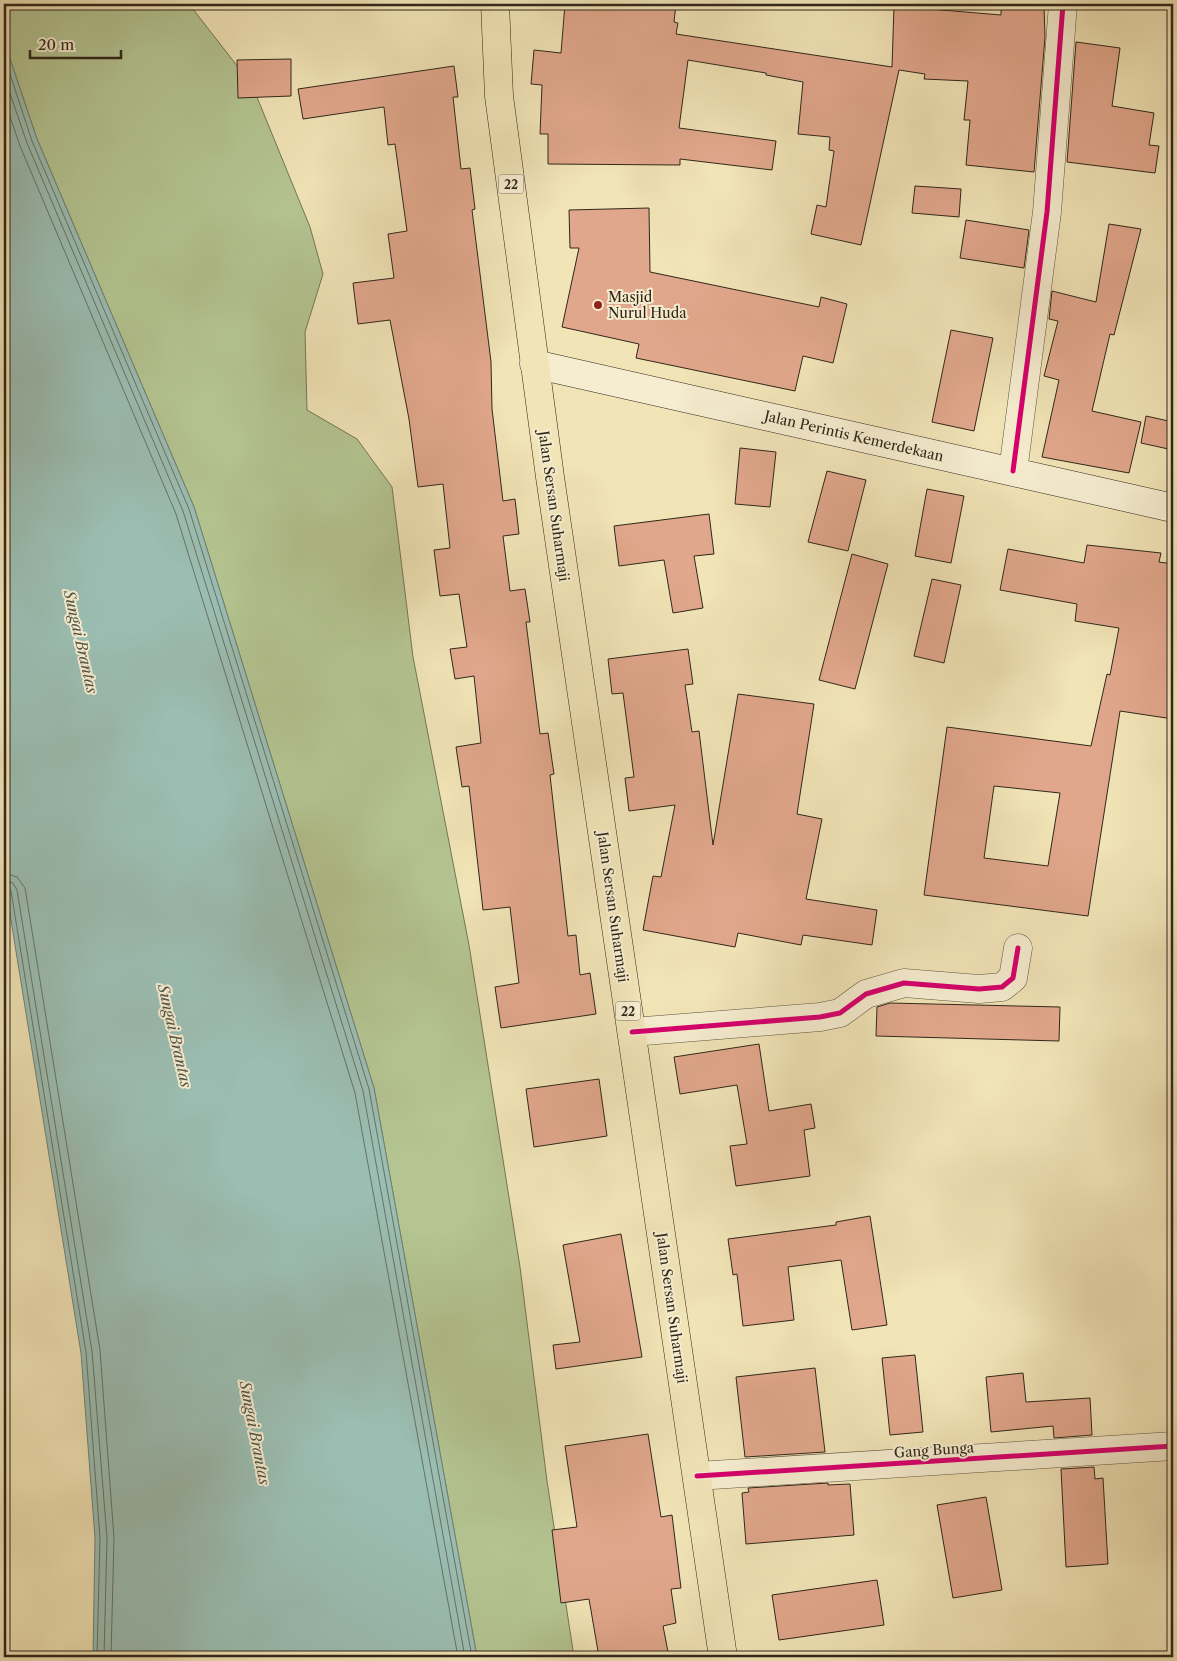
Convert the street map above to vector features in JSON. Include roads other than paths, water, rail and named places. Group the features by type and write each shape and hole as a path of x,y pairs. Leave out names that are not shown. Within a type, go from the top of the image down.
{"highway":[{"name":"22","path":"495,4 499,96 534,364"},
{"name":"Jalan Sersan Suharmaji","path":"534,364 723,1657"}],"street":[{"path":"1013,471 1046,212 1063,4"},
{"name":"Jalan Perintis Kemerdekaan","path":"534,364 1173,508"},
{"path":"632,1032 820,1017 840,1012 866,994 904,983 979,989 1002,987 1013,978 1018,948"},
{"name":"Gang Bunga","path":"697,1476 1173,1446"}],"water":[{"name":"Sungai Brantas","path":"4,41 37,139 194,507 374,1088 477,1657 93,1657 95,1538 81,1353 4,877"}],"place":[{"name":"Masjid Nurul Huda","path":"598,305"}]}
